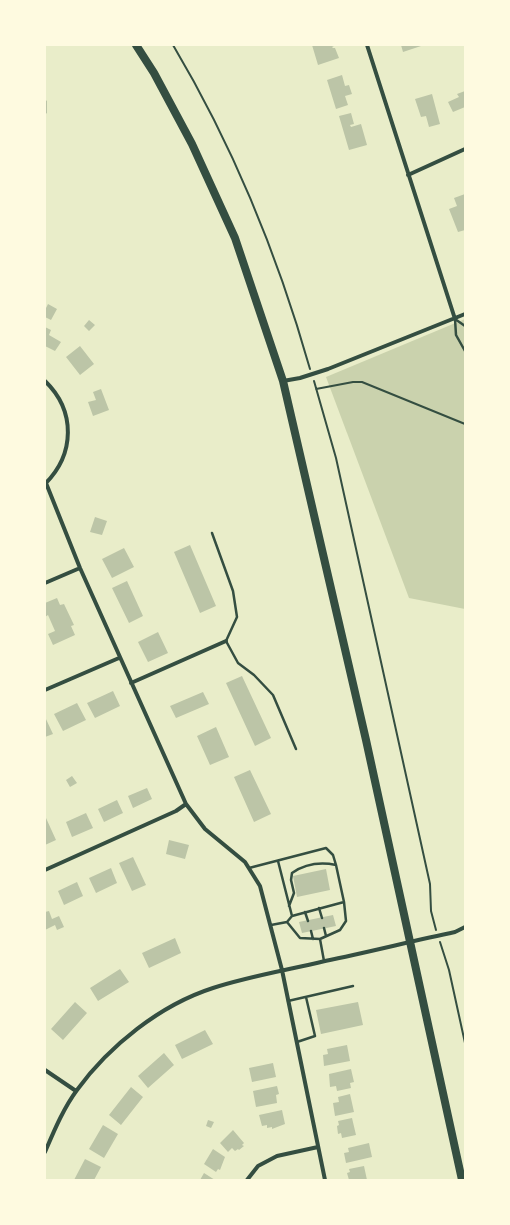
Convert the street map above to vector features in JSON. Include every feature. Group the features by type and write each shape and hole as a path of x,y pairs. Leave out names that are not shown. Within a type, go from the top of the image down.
{"main road":[{"path":"136,45 154,72 192,144 235,238 283,381 365,733 462,1180"}],"street":[{"path":"367,45 455,319"},
{"path":"408,175 465,149"},
{"path":"283,381 312,374 465,314"},
{"path":"45,381 56,391 66,412 68,435 63,458 46,484 80,568 119,658 186,804 205,829 235,852 249,868 260,886 282,970 325,1180"},
{"path":"45,583 80,568"},
{"path":"131,683 226,641"},
{"path":"45,690 119,658"},
{"path":"45,870 176,811 186,804"},
{"path":"45,1152 58,1122 76,1091 97,1066 149,1021 178,1003 212,988 282,970 455,932 465,928"},
{"path":"45,1070 76,1091"},
{"path":"247,1180 258,1166 277,1156 318,1147"}],"lane":[{"path":"45,101 45,113"},
{"path":"455,319 465,326"},
{"path":"455,319 456,335 465,351"},
{"path":"212,533 233,591 237,617 226,641 238,663 254,675 274,695 296,749"},
{"path":"249,868 326,848 333,855 344,902 346,921 340,930 320,938 300,938 287,922"},
{"path":"278,861 292,916"},
{"path":"289,906 294,893 291,880 292,873 309,865 326,863 336,865"},
{"path":"271,925 287,922 292,916 344,902"},
{"path":"319,908 322,918"},
{"path":"305,912 308,921"},
{"path":"324,928 326,936"},
{"path":"311,931 313,939"},
{"path":"320,938 324,962"},
{"path":"288,1001 353,986"},
{"path":"296,1042 315,1036 306,997"}],"path":[{"path":"173,45 189,72 226,145 257,213 293,308 337,466 430,884 433,916 449,970 465,1043"},
{"path":"316,389 340,384 362,382 465,424"}],"green space":[{"path":"465,319 465,609 409,598 326,377"}],"building":[{"path":"312,45 336,45 332,47 335,48 339,58 318,65"},
{"path":"401,45 424,45 403,52"},
{"path":"342,75 345,86 349,85 352,94 345,96 348,105 336,109 327,80"},
{"path":"465,91 465,107 453,112 448,102 459,97 457,94"},
{"path":"432,94 440,124 429,127 426,116 421,117 415,99"},
{"path":"351,113 354,124 350,125 351,127 361,124 367,145 349,150 339,116"},
{"path":"465,194 465,230 458,232 449,209 457,206 454,198"},
{"path":"48,304 57,309 51,320 45,317 45,310"},
{"path":"89,320 95,325 89,331 84,326"},
{"path":"45,327 51,330 49,335 61,342 55,351 45,346"},
{"path":"80,346 94,364 80,375 66,357"},
{"path":"101,389 109,410 93,416 88,402 96,400 93,392"},
{"path":"95,517 107,521 102,535 90,532"},
{"path":"190,545 216,606 200,613 174,552"},
{"path":"124,548 134,567 112,578 102,559"},
{"path":"127,581 143,616 129,623 112,588"},
{"path":"57,598 60,605 64,604 74,625 71,626 75,635 53,645 48,634 55,631 48,615 45,617 45,603"},
{"path":"158,632 168,653 148,662 138,642"},
{"path":"242,676 271,738 255,746 226,683"},
{"path":"113,691 120,706 95,718 87,703"},
{"path":"203,692 209,704 176,718 170,706"},
{"path":"77,703 86,720 63,731 54,714"},
{"path":"45,717 53,734 45,737"},
{"path":"216,727 229,757 210,765 197,736"},
{"path":"250,770 271,814 254,822 234,777"},
{"path":"72,776 77,783 70,787 66,780"},
{"path":"147,788 152,799 133,808 128,796"},
{"path":"117,800 123,813 104,822 98,809"},
{"path":"86,813 93,828 72,837 66,822"},
{"path":"46,818 56,840 45,845 45,819"},
{"path":"169,840 189,845 185,859 166,854"},
{"path":"133,857 146,885 132,891 119,863"},
{"path":"111,868 117,883 96,893 89,878"},
{"path":"326,869 330,890 297,897 293,876"},
{"path":"77,882 83,896 64,905 58,891"},
{"path":"49,911 52,919 59,916 64,927 57,930 55,925 45,930 45,912"},
{"path":"333,915 336,926 302,933 299,922"},
{"path":"175,938 181,953 149,968 142,953"},
{"path":"120,969 129,982 98,1001 90,988"},
{"path":"75,1002 87,1013 63,1040 51,1029"},
{"path":"358,1002 363,1025 321,1034 316,1010"},
{"path":"205,1030 213,1044 182,1059 175,1045"},
{"path":"347,1045 350,1061 324,1066 323,1055 328,1054 327,1049"},
{"path":"164,1053 174,1065 148,1088 138,1076"},
{"path":"273,1063 276,1077 252,1082 249,1068"},
{"path":"351,1069 354,1082 350,1083 351,1088 337,1091 336,1086 330,1087 329,1074"},
{"path":"277,1086 279,1094 276,1095 277,1103 256,1107 253,1091"},
{"path":"131,1087 143,1097 121,1125 109,1115"},
{"path":"350,1094 354,1112 335,1116 333,1103 339,1102 338,1097"},
{"path":"282,1110 285,1124 272,1129 272,1127 267,1128 267,1125 262,1126 259,1115"},
{"path":"352,1118 356,1135 342,1138 341,1133 338,1134 338,1121"},
{"path":"208,1120 214,1122 211,1128 206,1126"},
{"path":"103,1125 118,1134 104,1158 89,1149"},
{"path":"233,1130 244,1143 242,1145 244,1146 235,1151 232,1148 228,1152 220,1143"},
{"path":"369,1143 372,1157 346,1163 344,1153 349,1152 348,1148"},
{"path":"213,1149 225,1157 220,1170 218,1169 216,1172 204,1164"},
{"path":"85,1159 101,1167 94,1180 74,1180"},
{"path":"364,1166 367,1180 349,1180 347,1173 350,1172 349,1169"},
{"path":"204,1173 215,1180 200,1180"}]}
